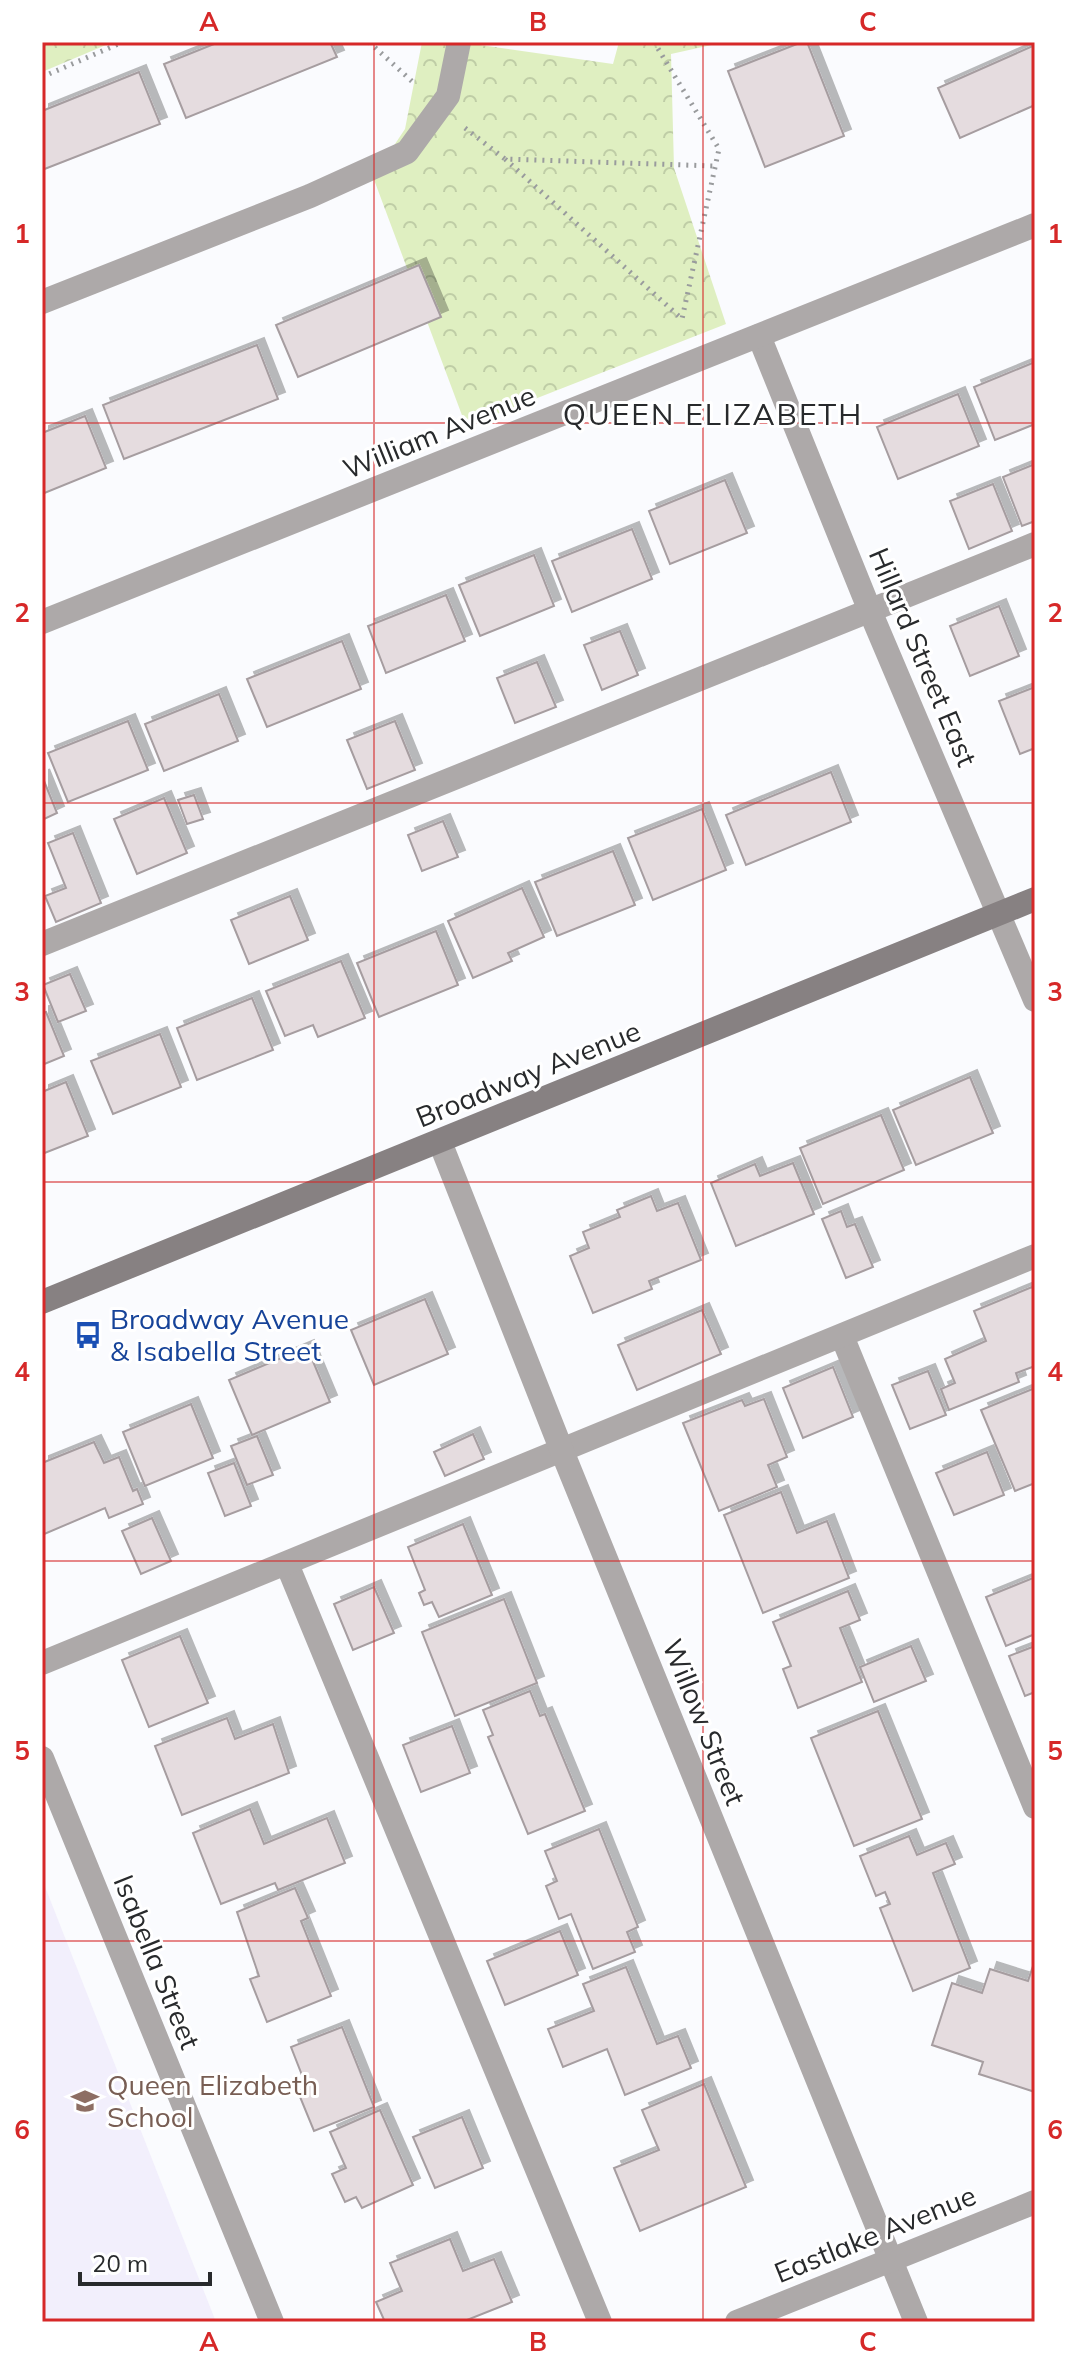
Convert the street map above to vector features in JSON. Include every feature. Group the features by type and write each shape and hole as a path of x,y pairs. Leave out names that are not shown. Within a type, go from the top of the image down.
{"street":[{"path":"42,302 310,196 407,152 448,96 459,42"},
{"name":"William Avenue","path":"42,622 1035,225"},
{"name":"Hillard Street East","path":"759,336 870,611 1035,1000"},
{"path":"42,944 1035,544"},
{"name":"Broadway Avenue","path":"42,1302 1035,899"},
{"name":"Willow Street","path":"440,1142 562,1451 916,2322"},
{"path":"42,1663 1035,1256"},
{"path":"842,1336 1035,1807"},
{"path":"287,1564 600,2322"},
{"name":"Isabella Street","path":"42,1758 272,2322"},
{"name":"Eastlake Avenue","path":"737,2322 1035,2202"}],"path":[{"path":"42,77 123,42"},
{"path":"369,42 441,108 505,159 682,319 719,149 654,42"},
{"path":"505,159 714,166"}],"shaded area":[{"name":"Queen Elizabeth School","path":"42,1879 216,2322 42,2322"}],"green space":[{"path":"42,42 113,42 42,72"},
{"path":"422,42 459,42 613,64 619,42 725,42 671,54 674,168 726,324 466,426 373,177 405,129"}],"building":[{"path":"219,42 330,42 337,57 186,118 164,64"},
{"path":"807,42 844,136 765,167 728,71"},
{"path":"1035,45 1035,105 960,138 938,88"},
{"path":"139,72 160,124 42,170 42,111"},
{"path":"419,265 441,317 298,377 276,325"},
{"path":"257,345 278,399 124,459 103,405"},
{"path":"1035,362 1035,424 995,440 974,387"},
{"path":"958,394 979,446 898,479 877,427"},
{"path":"85,416 106,468 42,494 42,433"},
{"path":"1035,464 1035,521 1022,526 1003,477"},
{"path":"725,480 747,533 670,564 649,511"},
{"path":"993,484 1012,531 969,549 950,501"},
{"path":"632,529 652,579 572,612 552,561"},
{"path":"534,555 554,606 480,636 459,585"},
{"path":"446,595 465,641 386,673 368,626"},
{"path":"999,606 1019,656 970,676 950,626"},
{"path":"620,631 638,675 602,690 584,645"},
{"path":"342,641 361,689 267,727 247,679"},
{"path":"537,662 556,707 515,723 497,678"},
{"path":"1035,687 1035,748 1020,754 999,701"},
{"path":"219,694 238,741 164,771 145,724"},
{"path":"128,721 148,770 68,802 48,753"},
{"path":"395,721 415,770 367,789 347,740"},
{"path":"831,772 851,822 746,865 726,815"},
{"path":"42,776 57,813 42,820"},
{"path":"194,795 203,819 187,824 178,800"},
{"path":"164,798 187,853 137,874 114,819"},
{"path":"702,809 726,870 653,900 628,838"},
{"path":"443,821 458,857 422,871 408,835"},
{"path":"73,833 101,903 56,922 45,896 66,888 48,843"},
{"path":"613,851 635,905 557,936 535,882"},
{"path":"522,888 544,937 508,953 512,961 473,978 448,921"},
{"path":"290,896 308,940 249,964 231,920"},
{"path":"436,931 458,985 379,1017 357,963"},
{"path":"341,961 365,1018 318,1037 313,1025 285,1036 266,991"},
{"path":"70,974 86,1011 58,1022 43,985"},
{"path":"252,998 273,1050 197,1080 177,1028"},
{"path":"46,1012 64,1056 42,1065 42,1013"},
{"path":"160,1034 181,1087 113,1114 91,1061"},
{"path":"970,1077 993,1133 916,1165 893,1110"},
{"path":"66,1082 88,1136 42,1154 42,1092"},
{"path":"881,1115 904,1170 823,1204 800,1148"},
{"path":"793,1163 814,1214 736,1246 711,1183 755,1164 760,1176"},
{"path":"651,1196 657,1211 678,1203 701,1260 649,1281 652,1289 593,1313 570,1256 589,1248 583,1232 620,1217 617,1210"},
{"path":"841,1211 847,1227 855,1224 873,1267 846,1278 822,1219"},
{"path":"1032,1287 1035,1293 1035,1366 1016,1373 1019,1382 949,1410 941,1389 955,1383 945,1359 986,1341 974,1311"},
{"path":"425,1299 448,1354 374,1385 351,1330"},
{"path":"702,1310 721,1354 637,1390 618,1345"},
{"path":"307,1347 330,1402 252,1435 229,1380"},
{"path":"833,1367 853,1417 803,1438 783,1388"},
{"path":"928,1371 946,1415 910,1429 892,1385"},
{"path":"1035,1388 1035,1483 1015,1491 981,1410"},
{"path":"764,1399 787,1457 768,1465 777,1487 719,1511 683,1423 742,1400 745,1406"},
{"path":"191,1404 213,1458 145,1486 123,1432"},
{"path":"473,1434 484,1459 445,1476 434,1452"},
{"path":"257,1436 273,1475 247,1485 231,1446"},
{"path":"94,1442 104,1463 119,1457 133,1491 137,1489 143,1504 109,1518 105,1508 42,1535 42,1463"},
{"path":"987,1452 1004,1495 954,1515 936,1473"},
{"path":"234,1463 251,1506 225,1516 208,1473"},
{"path":"781,1492 797,1533 827,1521 849,1578 763,1613 724,1515"},
{"path":"152,1518 171,1561 141,1574 122,1531"},
{"path":"463,1524 492,1595 439,1617 432,1602 424,1605 419,1593 425,1590 408,1547"},
{"path":"1033,1578 1035,1634 1006,1646 986,1597"},
{"path":"374,1587 394,1633 353,1650 334,1604"},
{"path":"848,1591 860,1620 840,1628 862,1682 798,1708 783,1669 791,1666 773,1622"},
{"path":"504,1599 537,1683 455,1716 422,1632"},
{"path":"180,1636 208,1703 149,1727 122,1660"},
{"path":"911,1646 926,1681 874,1702 860,1667"},
{"path":"1035,1646 1035,1692 1025,1696 1009,1656"},
{"path":"530,1691 540,1716 545,1714 585,1811 528,1834 488,1737 493,1735 483,1710"},
{"path":"878,1711 922,1819 854,1846 811,1738"},
{"path":"227,1718 235,1739 273,1724 289,1773 182,1815 155,1746"},
{"path":"452,1726 470,1773 421,1792 403,1745"},
{"path":"250,1809 264,1844 327,1818 345,1863 278,1890 275,1883 221,1904 193,1833"},
{"path":"599,1829 638,1927 627,1932 635,1952 593,1969 571,1914 559,1919 546,1886 557,1881 545,1851"},
{"path":"909,1836 917,1855 946,1843 955,1864 933,1873 970,1968 913,1991 880,1908 890,1904 885,1892 876,1896 860,1856"},
{"path":"295,1888 308,1918 301,1921 331,1996 267,2022 250,1979 259,1976 237,1912"},
{"path":"560,1931 578,1975 505,2005 487,1961"},
{"path":"1033,1966 1035,2092 979,2074 983,2062 932,2045 952,1983 982,1993 990,1969 1028,1981"},
{"path":"626,1967 657,2044 678,2036 691,2068 625,2095 607,2049 563,2067 548,2029 594,2011 583,1984"},
{"path":"342,2027 374,2107 314,2131 298,2092 307,2088 291,2047"},
{"path":"704,2084 746,2187 640,2231 614,2168 659,2150 642,2110"},
{"path":"380,2110 413,2185 362,2208 356,2197 345,2202 332,2174 346,2168 330,2132"},
{"path":"462,2117 483,2168 435,2188 413,2137"},
{"path":"450,2239 463,2271 494,2259 512,2302 462,2322 385,2322 376,2302 402,2291 390,2263"}],"place":[{"name":"Broadway Avenue & Isabella Street","path":"88,1335"},
{"name":"Queen Elizabeth School","path":"85,2101"}],"district":[{"name":"QUEEN ELIZABETH","path":"713,415"}]}
